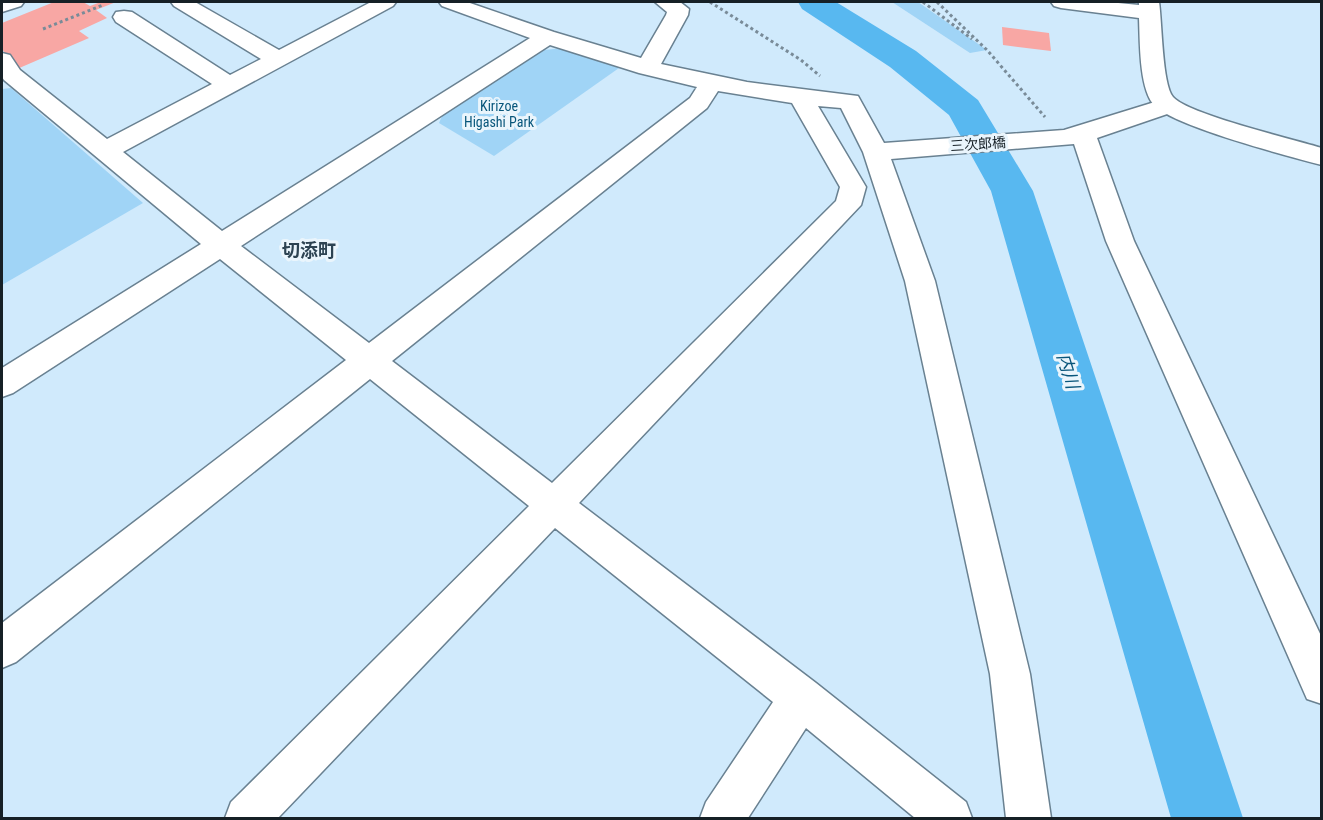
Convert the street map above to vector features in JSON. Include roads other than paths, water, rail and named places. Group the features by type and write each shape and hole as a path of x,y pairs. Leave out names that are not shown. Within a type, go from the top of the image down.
{"street":[{"path":"2,6 14,2"},
{"path":"181,2 278,59"},
{"path":"105,151 386,2"},
{"path":"449,2 546,38 647,68 802,99 850,101 884,152 920,281 1010,674 1028,819"},
{"path":"647,68 677,15 678,9 664,2"},
{"path":"1061,2 1149,7 1158,92 1167,106 1192,117 1322,157"},
{"path":"118,9 229,85"},
{"path":"2,384 546,38"},
{"path":"5,72 801,698 950,819"},
{"path":"2,648 699,103 712,82"},
{"path":"247,819 848,205 853,187 802,99"},
{"name":"三次郎橋","path":"884,152 1073,136 1167,106"},
{"path":"1073,136 1322,684"},
{"path":"722,819 801,698"}],"waterway":[{"name":"内川","path":"814,2 903,59 964,108 1012,191 1207,818"}],"district":[{"name":"切添町","path":"309,251"}],"park label":[{"name":"Kirizoe Higashi Park","path":"499,114"}]}
